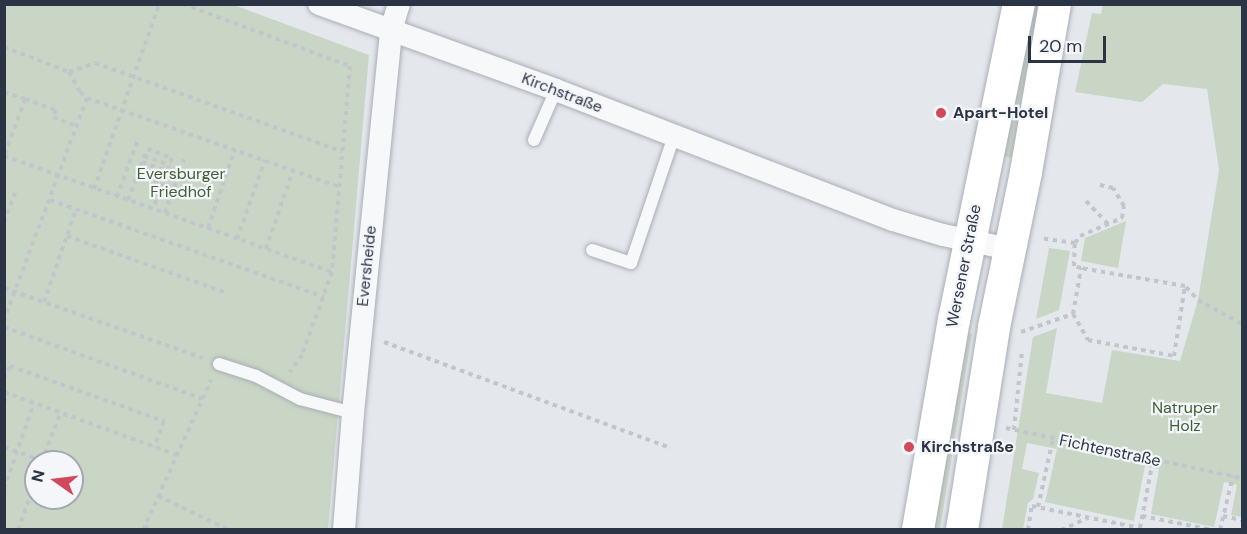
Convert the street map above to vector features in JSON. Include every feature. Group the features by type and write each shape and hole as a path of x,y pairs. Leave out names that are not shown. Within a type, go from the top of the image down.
{"main road":[{"name":"Wersener Straße","path":"918,530 969,241 1019,4"},
{"path":"962,530 978,424 1055,4"}],"street":[{"name":"Kirchstraße","path":"319,4 556,90 893,220 969,241 1010,249"},
{"name":"Eversheide","path":"344,530 360,334 391,30 399,4"}],"lane":[{"path":"534,140 556,90"},
{"path":"592,250 632,263 674,136"},
{"path":"219,364 280,386 300,399 353,413"}],"path":[{"path":"94,189 159,4"},
{"path":"183,4 350,66 332,272 302,355 280,386"},
{"path":"4,47 69,72 95,63 343,152"},
{"path":"69,72 80,92 87,98 340,187"},
{"path":"4,92 56,110 53,117 77,126"},
{"path":"4,320 87,98"},
{"path":"25,99 4,156 332,272"},
{"path":"117,197 137,142"},
{"path":"128,200 147,149 172,158 153,209"},
{"path":"208,228 235,149"},
{"path":"144,156 170,165"},
{"path":"165,213 184,159"},
{"path":"237,239 265,160"},
{"path":"142,162 167,171"},
{"path":"140,168 165,177"},
{"path":"266,249 293,170"},
{"path":"137,175 163,184"},
{"path":"1096,184 1113,188 1124,206 1122,218 1080,236 1075,243 1074,266 1185,286 1198,300 1242,324"},
{"path":"4,222 16,190"},
{"path":"50,200 324,297"},
{"path":"1086,201 1108,224"},
{"path":"43,302 76,209"},
{"path":"67,236 224,292"},
{"path":"1040,238 1075,243"},
{"path":"1081,268 1073,314 1088,340 1174,356 1185,286"},
{"path":"4,288 219,364 144,528 153,530"},
{"path":"1014,430 1024,332 1073,314"},
{"path":"4,327 203,399"},
{"path":"360,334 671,448"},
{"path":"4,379 9,366 164,421 154,447"},
{"path":"4,404 6,393 177,455"},
{"path":"4,489 34,403"},
{"path":"47,450 60,413"},
{"name":"Fichtenstraße","path":"978,424 1242,478"},
{"path":"1038,507 1053,438"},
{"path":"4,447 24,454"},
{"path":"1028,530 1032,506 1140,528 1154,460"},
{"path":"1220,530 1233,476"},
{"path":"158,496 229,530"},
{"path":"18,530 25,510"},
{"path":"1142,516 1213,530"},
{"path":"1223,516 1242,520"},
{"path":"1061,530 1089,517"}],"green space":[{"name":"Natruper Holz","path":"1103,4 1242,5 1242,517 1231,515 1237,485 1224,482 1214,527 1151,514 1159,469 1145,466 1134,521 1045,502 1057,449 1027,443 1022,469 1039,473 1033,499 1028,503 1023,529 1002,529 1033,337 1057,328 1046,393 1102,403 1112,350 1180,361 1198,300 1219,170 1207,89 1163,84 1142,102 1075,92 1092,13 1101,14"},
{"name":"Eversburger Friedhof","path":"4,5 234,5 369,55 328,529 5,529"},
{"path":"1032,5 1042,5 1016,159 1000,155"},
{"path":"1126,221 1118,268 1081,261 1085,238"},
{"path":"1049,248 1070,251 1059,310 1036,319"},
{"path":"965,333 972,334 940,529 933,530"}],"place":[{"name":"Apart-Hotel","path":"941,113"},
{"name":"Kirchstraße","path":"909,447"}]}
